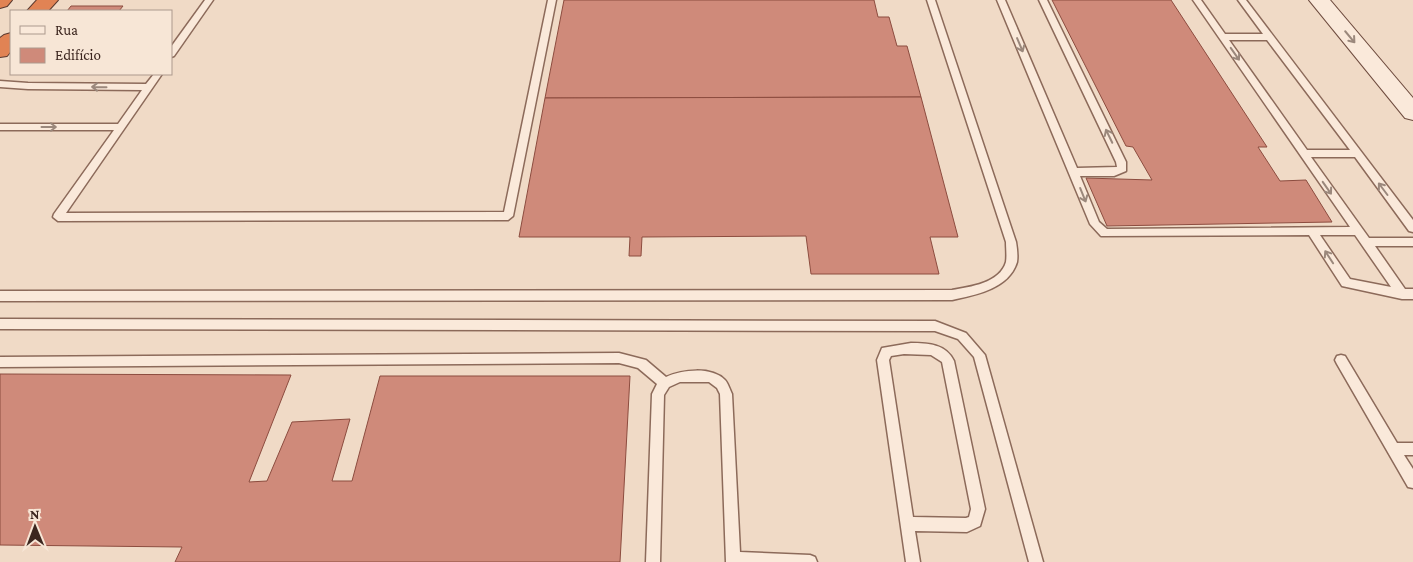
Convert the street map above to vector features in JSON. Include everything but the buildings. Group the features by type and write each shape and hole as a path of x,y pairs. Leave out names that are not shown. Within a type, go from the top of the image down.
{"highway":[{"path":"38,10 48,0"},
{"path":"0,51 10,40"}],"street":[{"path":"1319,0 1413,112"},
{"path":"1386,81 1413,102"}],"lane":[{"path":"172,53 209,0"},
{"path":"157,75 58,217 508,216 552,0"},
{"path":"0,296 952,295 981,289 1001,276 1011,261 1011,242 931,0"},
{"path":"1001,0 1099,229 1105,233 1357,231"},
{"path":"1043,0 1121,162 1122,169 1114,172 1074,172"},
{"path":"1197,0 1357,231 1407,294"},
{"path":"1242,0 1413,228"},
{"path":"1223,37 1269,37"},
{"path":"0,84 148,87"},
{"path":"0,127 120,127"},
{"path":"1303,153 1357,154"},
{"path":"1312,231 1346,283 1407,294"},
{"path":"1365,242 1413,242"},
{"path":"0,324 935,326 962,336 979,355 1036,562"},
{"path":"907,524 967,525 976,521 978,509 948,361 943,354 933,350 893,350 886,352 883,360 907,524 913,562"},
{"path":"0,362 619,358 642,364 665,383"},
{"path":"1340,360 1413,482"},
{"path":"654,562 658,394 665,383 678,377 711,377 721,384 726,394 733,561 810,562"},
{"path":"1394,449 1413,449"}]}
